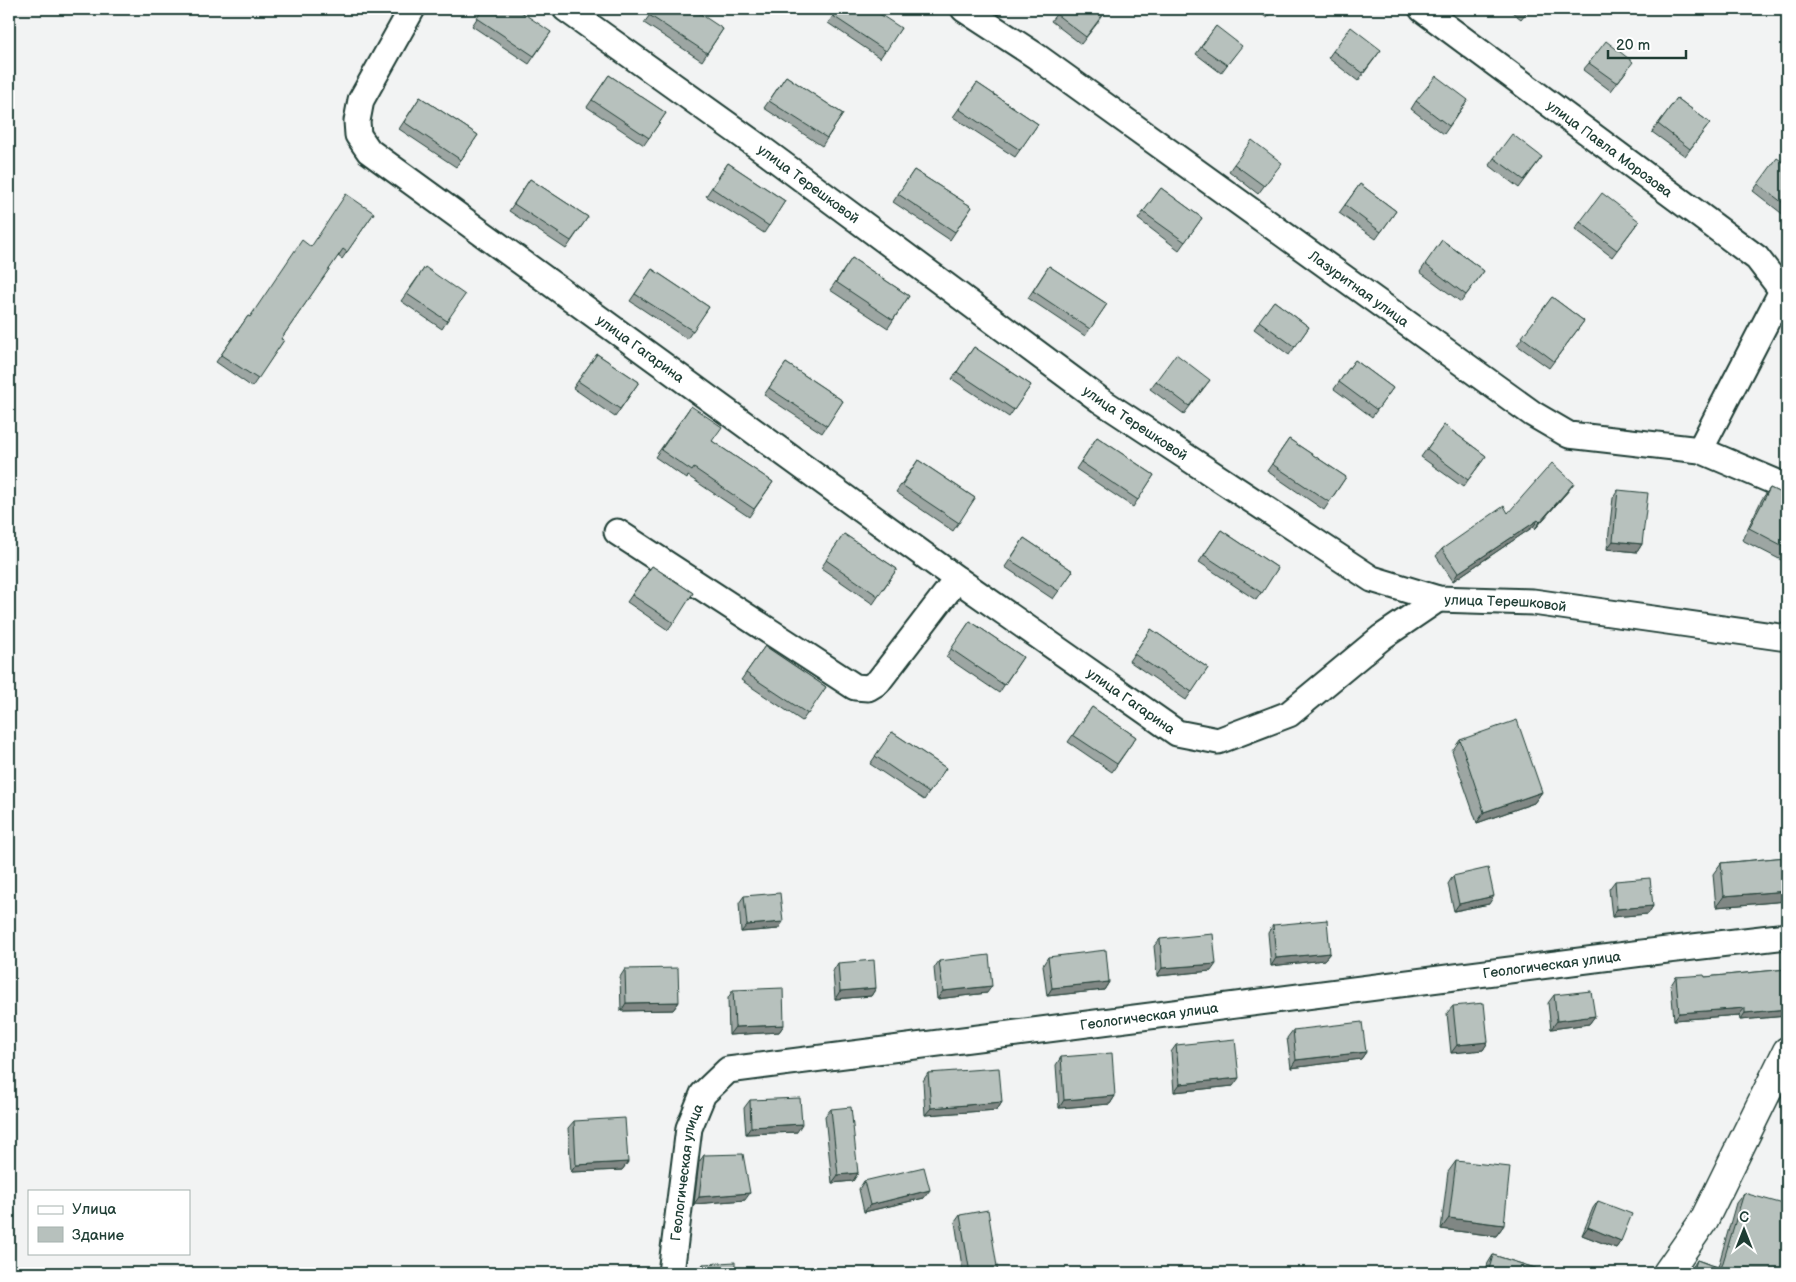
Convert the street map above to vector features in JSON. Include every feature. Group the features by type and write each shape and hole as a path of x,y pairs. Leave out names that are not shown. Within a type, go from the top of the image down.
{"street":[{"name":"улица Гагарина","path":"412,9 361,100 357,121 358,135 369,151 957,579 1177,734 1218,741 1290,714 1382,637 1438,599"},
{"name":"улица Терешковой","path":"566,9 766,152 1100,400 1372,579 1438,599 1534,602 1787,638"},
{"name":"Лазуритная улица","path":"964,9 1036,56 1534,414 1569,435 1700,450 1787,487"},
{"name":"улица Павла Морозова","path":"1422,9 1758,258 1785,294"},
{"path":"1700,450 1785,294"},
{"path":"617,532 856,687 868,688 878,682 957,579"},
{"name":"Геологическая улица","path":"671,1273 689,1128 703,1094 728,1070 1787,936"},
{"path":"1667,1273 1704,1220 1787,1051"}],"building":[{"path":"483,9 517,9 551,32 534,56 477,18"},
{"path":"654,9 693,9 723,29 707,53 649,15"},
{"path":"838,9 872,9 901,28 886,51 833,16"},
{"path":"1060,9 1099,9 1104,13 1086,37 1056,14"},
{"path":"1216,26 1242,46 1227,65 1201,47"},
{"path":"1351,27 1381,50 1363,73 1333,51"},
{"path":"1606,41 1633,62 1617,83 1589,63"},
{"path":"609,75 666,113 649,138 592,100"},
{"path":"786,76 843,114 827,138 769,101"},
{"path":"1436,76 1468,100 1449,126 1416,101"},
{"path":"977,83 1038,124 1020,150 959,109"},
{"path":"420,97 478,135 461,160 404,122"},
{"path":"1677,98 1710,123 1690,149 1658,124"},
{"path":"1512,134 1542,157 1524,180 1494,158"},
{"path":"1252,140 1282,163 1264,186 1234,164"},
{"path":"1777,158 1787,165 1787,206 1758,184"},
{"path":"728,163 785,201 769,226 712,188"},
{"path":"914,170 972,207 955,232 898,194"},
{"path":"530,179 588,217 571,241 514,204"},
{"path":"1360,184 1396,211 1381,232 1345,205"},
{"path":"1161,188 1202,218 1185,242 1143,212"},
{"path":"1602,193 1639,221 1617,250 1580,222"},
{"path":"346,194 374,213 347,252 343,249 281,339 284,340 258,379 221,355 248,316 250,317 302,240 311,247"},
{"path":"1442,240 1484,271 1466,295 1425,264"},
{"path":"852,258 909,296 893,320 836,282"},
{"path":"1049,266 1107,304 1090,329 1033,291"},
{"path":"425,267 465,295 447,321 407,294"},
{"path":"652,269 709,307 693,331 635,294"},
{"path":"1552,297 1584,321 1554,361 1522,337"},
{"path":"1274,301 1309,327 1295,347 1259,321"},
{"path":"974,347 1031,385 1014,410 957,372"},
{"path":"597,354 639,382 620,409 578,381"},
{"path":"1176,354 1210,380 1189,406 1156,381"},
{"path":"1355,360 1393,388 1377,410 1339,382"},
{"path":"786,363 843,401 827,426 769,388"},
{"path":"691,406 722,427 712,441 773,482 754,509 694,468 692,471 661,450"},
{"path":"1444,425 1486,456 1468,480 1427,449"},
{"path":"1097,437 1154,475 1138,500 1081,462"},
{"path":"1289,439 1346,477 1329,502 1272,464"},
{"path":"918,460 975,498 959,523 902,485"},
{"path":"1552,463 1574,483 1540,522 1538,520 1458,573 1442,549 1504,506 1508,513"},
{"path":"1770,488 1787,496 1787,548 1749,528"},
{"path":"1618,490 1648,493 1642,544 1613,541"},
{"path":"1221,530 1278,568 1262,593 1204,555"},
{"path":"844,534 897,569 878,596 826,560"},
{"path":"1024,538 1073,571 1059,591 1010,560"},
{"path":"652,566 693,593 674,623 632,595"},
{"path":"970,621 1023,657 1004,685 951,649"},
{"path":"1151,629 1208,668 1192,692 1134,654"},
{"path":"765,646 826,687 808,714 746,673"},
{"path":"1092,707 1136,737 1117,764 1073,735"},
{"path":"1517,720 1542,792 1484,812 1460,740"},
{"path":"892,732 946,768 929,793 875,756"},
{"path":"1787,857 1787,891 1724,896 1721,863"},
{"path":"1488,868 1494,896 1459,904 1453,876"},
{"path":"1650,878 1653,906 1617,909 1615,881"},
{"path":"780,893 783,922 747,925 744,896"},
{"path":"1327,920 1330,953 1276,958 1273,925"},
{"path":"1213,934 1216,964 1162,968 1160,939"},
{"path":"1106,950 1109,982 1052,988 1048,957"},
{"path":"989,955 992,986 943,991 939,961"},
{"path":"874,960 876,988 840,991 838,963"},
{"path":"678,968 679,1002 626,1003 625,969"},
{"path":"1787,969 1787,1009 1745,1013 1745,1008 1679,1013 1676,977 1704,975 1705,977"},
{"path":"783,988 784,1025 735,1027 733,990"},
{"path":"1591,991 1595,1016 1557,1021 1554,995"},
{"path":"1484,1003 1488,1042 1457,1045 1453,1006"},
{"path":"1362,1022 1366,1052 1296,1060 1293,1030"},
{"path":"1235,1039 1239,1078 1180,1084 1176,1045"},
{"path":"1112,1053 1115,1096 1064,1100 1061,1057"},
{"path":"999,1068 1002,1102 931,1108 928,1073"},
{"path":"800,1098 802,1124 751,1127 750,1100"},
{"path":"851,1107 858,1173 838,1175 831,1109"},
{"path":"625,1118 628,1162 576,1165 574,1121"},
{"path":"743,1154 750,1193 699,1197 704,1155"},
{"path":"1456,1161 1510,1167 1504,1225 1449,1218"},
{"path":"924,1167 930,1190 870,1205 864,1181"},
{"path":"1744,1193 1787,1205 1786,1273 1693,1273 1697,1260 1721,1269"},
{"path":"1598,1201 1632,1214 1621,1241 1588,1227"},
{"path":"988,1210 998,1273 970,1273 960,1215"},
{"path":"1493,1255 1551,1273 1488,1273"},
{"path":"735,1262 735,1273 704,1273 703,1264"}]}
